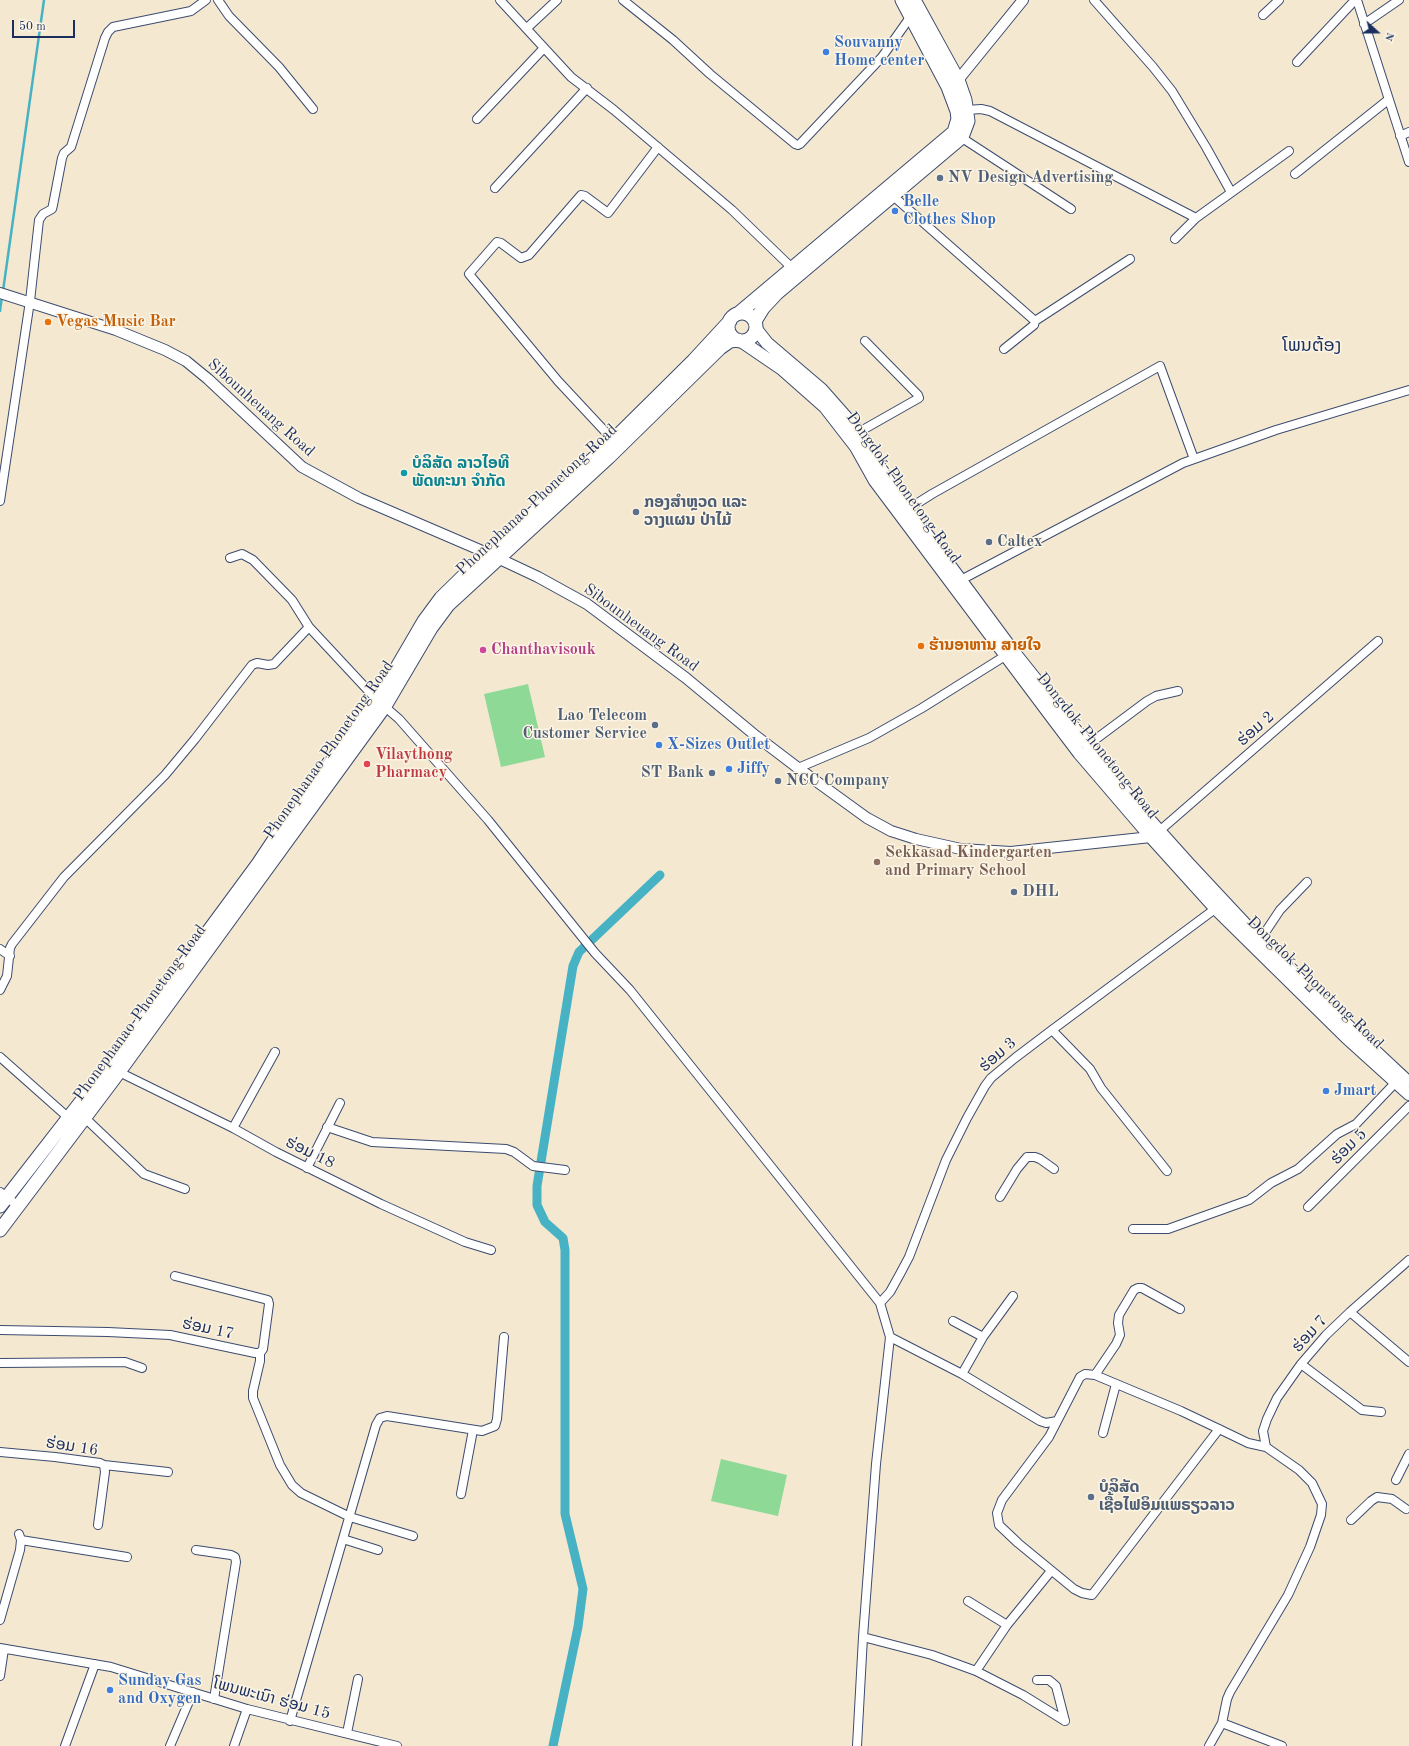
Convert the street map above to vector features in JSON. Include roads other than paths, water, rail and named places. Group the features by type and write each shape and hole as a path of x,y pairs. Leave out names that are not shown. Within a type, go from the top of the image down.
{"main road":[{"path":"739,340 751,338 763,308 777,293 892,195 958,134 968,121 967,110 902,0"},
{"path":"914,0 953,85 958,119 958,134"},
{"name":"Phonephanao-Phonetong Road","path":"606,454 613,440 694,360 734,317 792,267 958,134"},
{"path":"750,315 767,343 786,367 733,338 729,331 734,317 750,315"},
{"name":"Phonephanao-Phonetong Road","path":"2,1198 77,1121 119,1072 381,703 424,621 437,604 493,556 606,454 724,344 739,340"},
{"name":"Dongdok-Phonetong Road","path":"786,367 821,389 859,432 905,512"},
{"name":"Dongdok-Phonetong Road","path":"786,367 824,407 856,447 875,481 905,512 957,582 1088,745 1155,834"},
{"name":"Dongdok-Phonetong Road","path":"957,582 1005,656 1079,753 1220,906 1346,1037 1409,1094"},
{"name":"Phonephanao-Phonetong Road","path":"0,1230 281,831 381,703"},
{"name":"Dongdok-Phonetong Road","path":"1220,906 1260,940 1320,1000 1409,1083"}],"street":[{"path":"0,501 26,301 39,220 43,214 52,209 62,158 64,153 71,147 108,32 113,27 191,11 206,0"},
{"path":"218,0 229,16 279,67 313,109"},
{"path":"500,0 572,77 732,210 792,267"},
{"path":"527,28 557,0"},
{"path":"623,0 673,40 710,74 783,134 798,144 800,144 882,57 911,16"},
{"path":"953,85 1023,0"},
{"path":"1094,0 1172,91 1231,192"},
{"path":"1263,15 1279,0"},
{"path":"1297,62 1356,0 1409,162"},
{"path":"1364,24 1399,0"},
{"path":"477,119 544,48"},
{"path":"495,188 587,88"},
{"path":"1295,174 1388,100"},
{"path":"967,110 981,109 990,111 1196,218"},
{"path":"1400,136 1409,132"},
{"path":"958,134 1070,209"},
{"path":"613,440 558,381 469,274 497,242 521,258 529,255 581,195 585,196 608,213 658,147"},
{"path":"1175,239 1196,218 1289,151"},
{"path":"892,195 1035,321"},
{"path":"1004,349 1034,324 1035,321 1130,259"},
{"name":"Sibounheuang Road","path":"0,293 116,330 165,350 186,361 208,379 302,467 359,498 493,556 587,604 686,678 756,736 798,768 867,818 891,831 916,839 961,849 1011,852 1155,834"},
{"path":"859,432 918,398 918,395 865,341"},
{"path":"905,512 932,494 1160,366 1194,459"},
{"path":"957,582 1183,463 1276,430 1409,390"},
{"path":"230,558 242,554 254,560 292,600 309,627 381,703 399,719 488,820 595,953 630,990 880,1303 890,1337 876,1464 863,1637 858,1746"},
{"path":"0,990 7,976 10,948 12,944 64,877 165,775 252,665 257,663 268,665 274,664 309,627"},
{"name":"ຮ່ອມ 2","path":"1155,834 1378,641"},
{"path":"798,768 869,738 922,708 1005,656"},
{"path":"1088,745 1147,701 1156,696 1178,691"},
{"path":"1260,940 1280,910 1307,882"},
{"name":"ຮ່ອມ 3","path":"880,1303 890,1292 909,1257 946,1160 985,1086 1015,1058 1220,906"},
{"path":"0,949 10,956"},
{"path":"1052,1030 1090,1069 1101,1088 1167,1171"},
{"path":"233,1128 275,1052"},
{"path":"0,1057 144,1174 185,1189"},
{"name":"ຮ່ອມ 18","path":"119,1072 233,1128 307,1168 452,1236 491,1250"},
{"path":"1133,1229 1168,1229 1249,1200 1271,1183 1298,1169 1338,1134 1356,1124 1396,1082"},
{"path":"307,1168 340,1103"},
{"name":"ຮ່ອມ 5","path":"1308,1207 1409,1106"},
{"path":"328,1127 372,1142 506,1149 514,1152 533,1166 565,1170"},
{"path":"1000,1196 1017,1168 1027,1157 1035,1157 1040,1159 1054,1169"},
{"path":"2,1198 18,1206"},
{"name":"ຮ່ອມ 7","path":"1266,1447 1263,1431 1266,1419 1277,1398 1301,1364 1326,1335 1409,1260"},
{"path":"175,1276 268,1300 269,1304 263,1349 260,1352 260,1361 253,1391 253,1398 280,1465 292,1484 301,1493 350,1517 413,1536"},
{"path":"1095,1375 1118,1340 1120,1331 1118,1323 1119,1316 1134,1290 1142,1288 1180,1309"},
{"path":"962,1374 983,1337 1013,1296"},
{"path":"1350,1312 1409,1362"},
{"path":"953,1321 983,1337"},
{"name":"ຮ່ອມ 17","path":"0,1330 170,1334 255,1353 260,1352"},
{"path":"290,1721 376,1425 380,1418 394,1416 482,1431 495,1426 497,1419 504,1337"},
{"path":"890,1337 962,1374 1040,1421 1057,1421"},
{"path":"0,1363 125,1362 142,1368"},
{"path":"1301,1364 1362,1410 1381,1412"},
{"path":"1209,1746 1222,1723 1230,1692 1288,1596 1304,1562 1321,1515 1322,1504 1312,1483 1299,1470 1266,1447 1248,1443 1219,1428 1181,1411 1095,1375 1085,1374 1080,1377 1049,1437 1002,1500 996,1513 999,1525 1051,1571 1074,1589 1092,1595 1219,1428"},
{"path":"1103,1433 1116,1384"},
{"path":"460,1494 473,1430"},
{"name":"ຮ່ອມ 16","path":"0,1452 100,1463 104,1466 105,1472 98,1525"},
{"path":"1396,1480 1409,1454"},
{"path":"104,1466 168,1472"},
{"path":"1351,1520 1377,1497 1392,1499 1406,1508"},
{"path":"0,1620 20,1550 20,1537 127,1557"},
{"path":"343,1539 378,1550"},
{"path":"196,1550 231,1555 235,1558 236,1562 214,1699"},
{"path":"976,1671 1007,1625 1051,1571"},
{"path":"968,1601 1007,1625"},
{"path":"863,1637 932,1655 976,1671 1023,1695 1065,1721 1056,1686 1049,1680 1037,1680"},
{"path":"0,1676 2,1649"},
{"name":"ໂພນພະເນົາ ຮ່ອມ 15","path":"2,1649 95,1664 290,1721 347,1732 397,1746"},
{"path":"65,1746 95,1664"},
{"path":"347,1732 358,1679"},
{"path":"170,1746 193,1692"},
{"path":"234,1746 247,1709"},
{"path":"1222,1723 1282,1746"}],"waterway":[{"path":"3,291 44,0"},
{"path":"0,311 2,296"},
{"path":"553,1746 578,1627 583,1589 565,1514 565,1250 563,1238 545,1222 537,1205 537,1186 573,966 579,952 660,875"}],"place":[{"name":"Souvanny Home center","path":"826,52"},
{"name":"NV Design Advertising","path":"940,178"},
{"name":"Belle Clothes Shop","path":"895,211"},
{"name":"Vegas Music Bar","path":"48,322"},
{"name":"ບໍລິສັດ ລາວໄອທີ ພັດທະນາ ຈຳກັດ","path":"404,473"},
{"name":"ກອງສໍາຫຼວດ ແລະ ວາງແຜນ ປ່າໄມ້","path":"636,512"},
{"name":"Caltex","path":"989,542"},
{"name":"ຮ້ານອາຫານ ສາຍໃຈ","path":"921,646"},
{"name":"Chanthavisouk","path":"483,650"},
{"name":"Lao Telecom Customer Service","path":"655,725"},
{"name":"X-Sizes Outlet","path":"659,745"},
{"name":"Vilaythong Pharmacy","path":"367,764"},
{"name":"Jiffy","path":"729,769"},
{"name":"ST Bank","path":"712,773"},
{"name":"NCC Company","path":"778,781"},
{"name":"Sekkasad Kindergarten and Primary School","path":"877,862"},
{"name":"DHL","path":"1014,892"},
{"name":"Jmart","path":"1326,1091"},
{"name":"ບໍລິສັດ ເຊື້ອໄຟອິມແພຣຽວລາວ","path":"1091,1497"},
{"name":"Sunday Gas and Oxygen","path":"110,1690"}],"district":[{"name":"ໂພນຕ້ອງ","path":"1312,346"}]}
